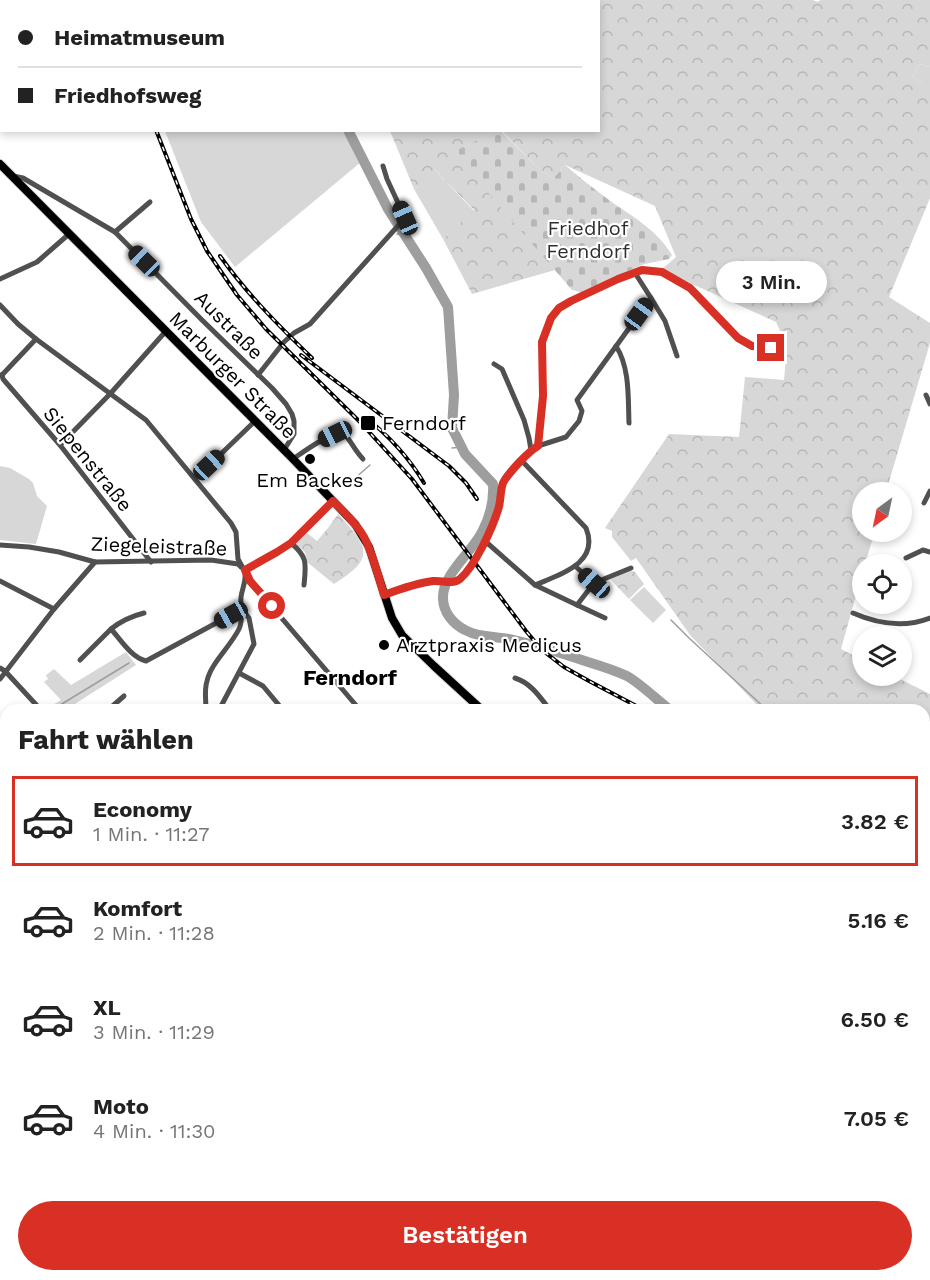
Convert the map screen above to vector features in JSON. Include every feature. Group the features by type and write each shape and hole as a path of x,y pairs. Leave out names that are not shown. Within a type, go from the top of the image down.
{"main road":[{"name":"Marburger Straße","path":"0,165 355,524 369,548 392,618 402,635 475,704"}],"street":[{"path":"258,375 281,344 310,324 405,218 383,166"},
{"name":"Austraße","path":"12,176 23,178 115,232 258,375 286,404 292,414 294,434 284,450"},
{"path":"115,232 150,202"},
{"path":"0,279 37,262 69,234"},
{"path":"538,446 543,396 542,342 551,318 559,308 571,301 618,279 642,270 662,272 690,288 738,338 752,346 771,348 784,345"},
{"path":"635,273 665,321 677,356"},
{"path":"384,595 434,581 459,580 474,562 485,541 498,510 503,483 531,450 566,437 579,421 582,411 577,400 651,298"},
{"path":"0,305 36,339 146,420 231,523 236,532 238,559 250,581 355,704"},
{"path":"60,445 110,394 166,331"},
{"name":"Siepenstraße","path":"36,339 1,375 3,379 60,445 151,561"},
{"path":"616,346 621,354 627,377 629,423"},
{"path":"494,364 502,369 524,420 531,450"},
{"path":"926,394 930,404"},
{"path":"195,479 255,421"},
{"path":"293,459 313,445 343,432 363,459"},
{"path":"522,461 586,528 590,538 585,557 575,566 535,585"},
{"path":"924,503 930,491"},
{"path":"245,570 291,543 333,501"},
{"path":"485,541 535,585 605,618"},
{"path":"291,543 302,552 305,563 304,585"},
{"name":"Ziegeleistraße","path":"0,544 59,552 95,562 211,560 238,564 245,570"},
{"path":"912,555 923,550 930,552"},
{"path":"0,679 2,670 95,562"},
{"path":"575,566 594,583"},
{"path":"577,605 594,583 631,568"},
{"path":"206,704 207,681 212,669 232,643 240,627 242,618 240,607 246,581 245,570"},
{"path":"0,581 54,609"},
{"path":"111,629 132,653 140,660 146,661 231,615 240,607"},
{"path":"224,704 254,644 249,618 240,607"},
{"path":"80,660 120,622 144,613"},
{"path":"856,614 872,620 897,624 930,618"},
{"path":"2,670 35,704"},
{"path":"240,673 263,686 278,704"},
{"path":"515,678 523,681 536,692 545,704"},
{"path":"115,704 124,696"}],"green space":[{"path":"600,0 813,0 817,2 821,0 930,0 930,67 919,64 912,77 923,83 930,83 930,198 889,297 930,323 930,343 889,482 852,482 852,542 872,542 868,554 852,554 852,610 841,649 852,655 852,686 912,685 930,694 930,704 756,704 690,635 636,558 631,561 612,537 612,531 605,528 669,434 739,437 745,377 784,380 787,346 776,322 661,270 676,257 655,206 565,165 553,179 534,164 503,132 600,132"},
{"path":"919,64 930,67 930,83 923,83 912,77"},
{"path":"165,132 344,132 361,162 235,267 201,222"},
{"path":"390,132 494,132 454,152 555,270 472,294 443,239 474,210 434,169 414,189"},
{"name":"Friedhof Ferndorf","path":"494,132 502,132 534,164 553,179 565,165 652,231 672,255 669,259 645,264 581,292 572,290 453,152"},
{"path":"433,168 474,211 443,239 414,189"},
{"path":"0,466 10,468 29,479 33,483 37,496 47,506 36,544 0,540"},
{"path":"338,514 356,536 363,552 357,567 334,584 307,562 305,552 296,544 307,533 317,541"},
{"path":"630,570 635,572 644,584 629,599 609,578"},
{"path":"644,587 666,610 653,623 630,600"},
{"path":"126,652 136,665 75,704 54,704 61,700 44,682 48,679 46,675 54,669 71,685"}],"waterway":[{"name":"Ferndorf","path":"349,132 388,209 448,307 454,395 452,428 465,454 493,484 492,503 485,526 452,572 444,589 443,603 449,617 470,633 533,645 627,676 663,704"},
{"name":"Ferndorf","path":"397,234 404,235"},
{"path":"452,448 462,447"},
{"path":"346,486 370,465"},
{"path":"671,620 760,704"},
{"path":"62,704 129,663"}],"railway":[{"path":"157,132 191,219 207,251 237,295 266,329 360,422 412,479 542,650 564,667 633,704"},
{"path":"220,256 252,297 312,358"},
{"path":"301,355 449,466 466,483 477,499"},
{"path":"364,416 397,446 424,483"}],"place":[{"name":"Ferndorf","path":"368,423"},
{"name":"Em Backes","path":"310,459"},
{"name":"Arztpraxis Medicus","path":"384,645"}],"district":[{"name":"Ferndorf","path":"350,677"}],"route":[{"path":"272,606 250,581 245,570 291,543 333,501 363,536 384,595 434,581 459,580 474,562 485,541 498,510 503,483 531,450 538,446 543,396 542,342 551,318 559,308 571,301 642,270 662,272 690,288 738,338 752,346 771,348"}]}
